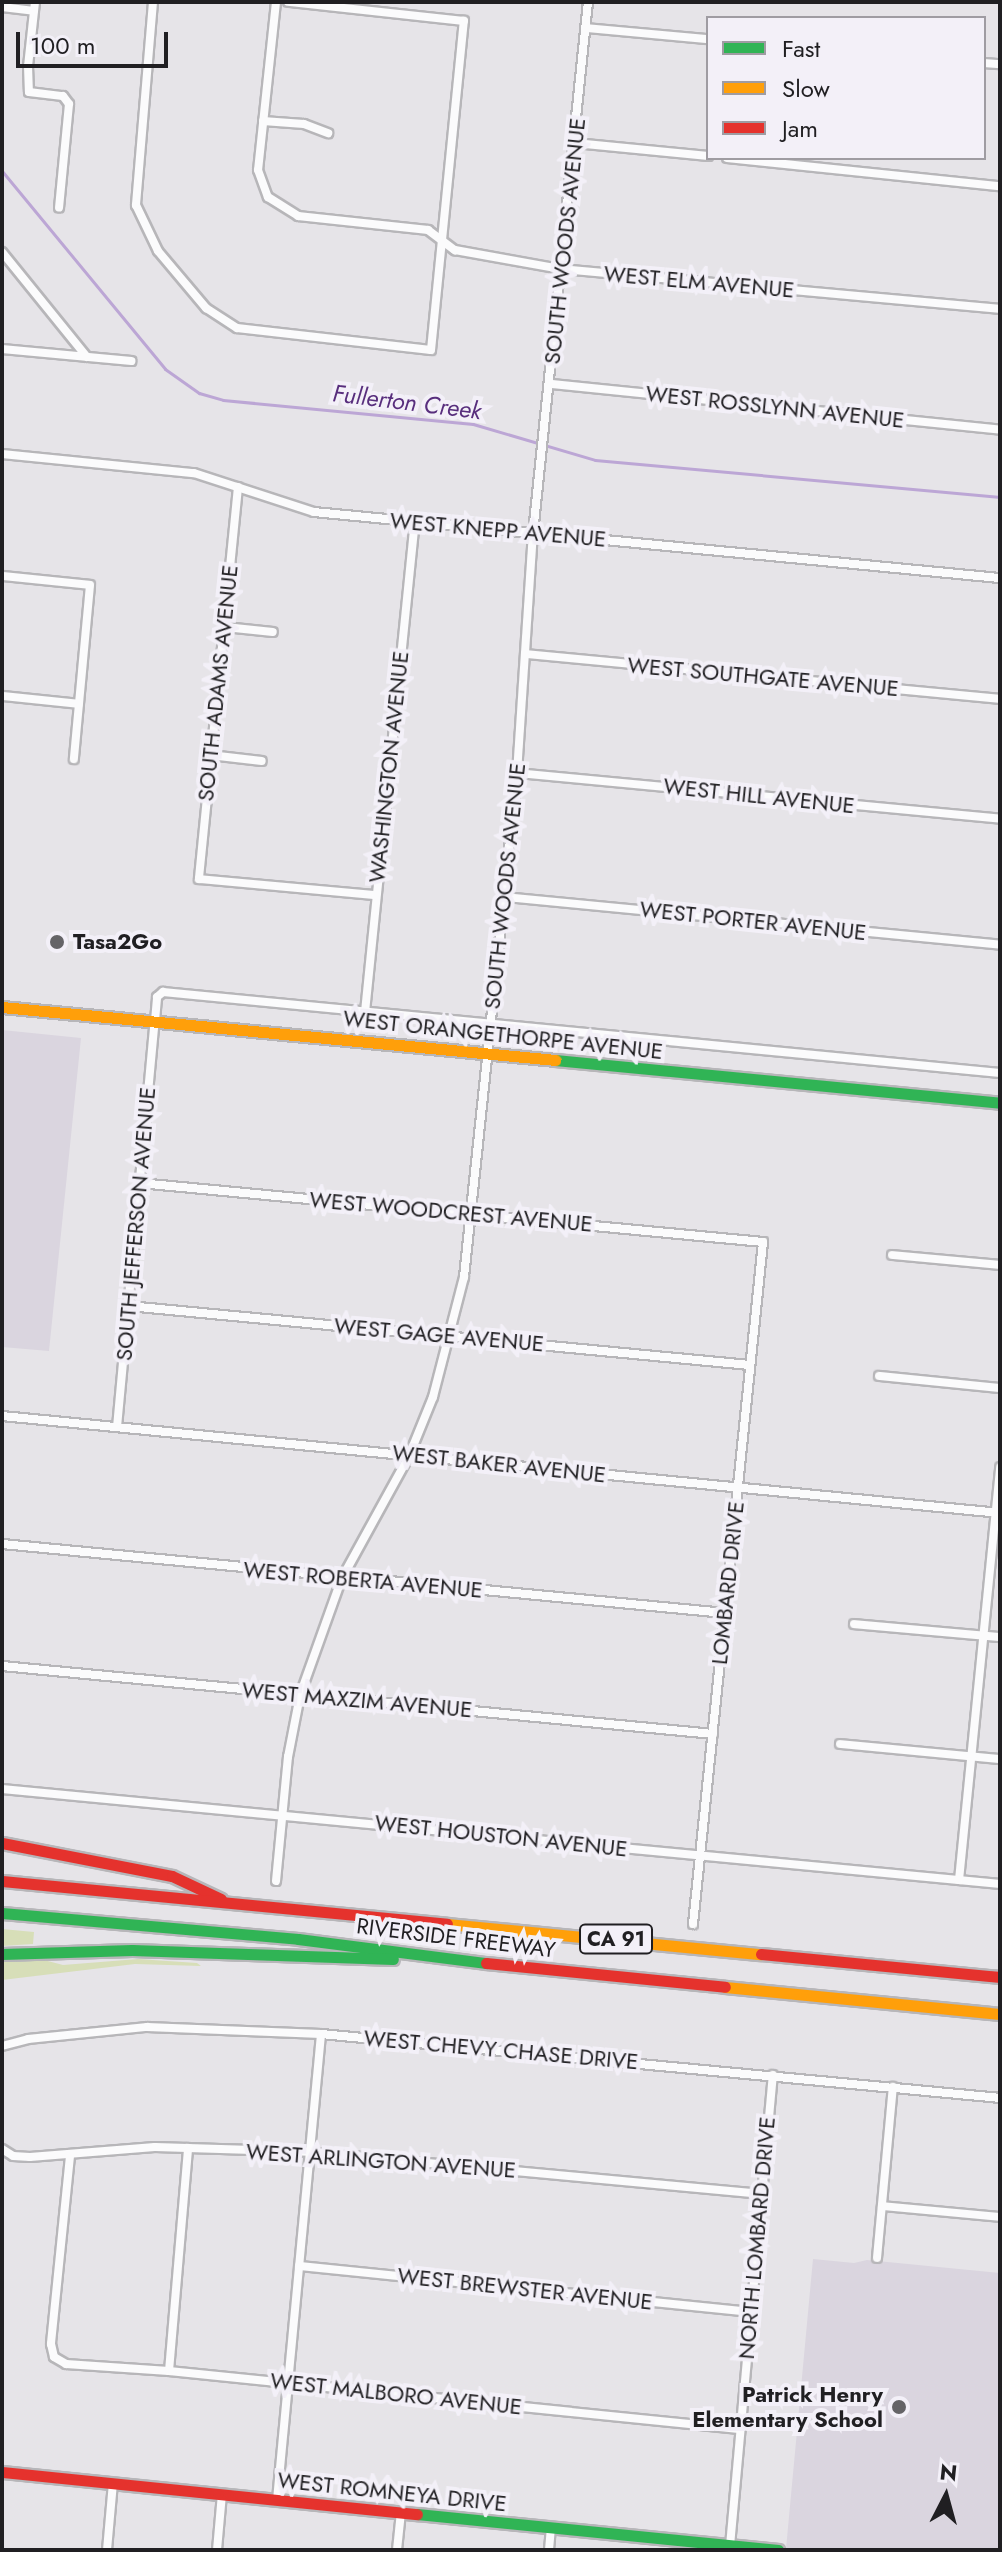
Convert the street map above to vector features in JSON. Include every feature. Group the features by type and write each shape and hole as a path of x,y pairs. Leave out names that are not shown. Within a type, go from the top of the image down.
{"main road":[{"name":"WEST ORANGETHORPE AVENUE","path":"2,1007 1000,1103"},
{"path":"2,1843 172,1876 233,1904"},
{"name":"RIVERSIDE FREEWAY","path":"2,1881 1000,1977"},
{"name":"RIVERSIDE FREEWAY","path":"2,1913 298,1939 485,1963 1000,2014"},
{"path":"2,1954 132,1950 485,1963"},
{"name":"WEST ROMNEYA DRIVE","path":"2,2472 551,2527 696,2546 778,2550"}],"street":[{"path":"153,2 136,205 158,251 206,308 223,322 262,333 431,350 439,238 464,21 288,2"},
{"path":"276,2 263,121 304,124 328,133"},
{"name":"SOUTH WOODS AVENUE","path":"276,1881 282,1815 300,1695 342,1578 409,1456 433,1397 464,1277 505,897 517,773 533,533 551,384 588,2"},
{"path":"2,7 34,7 29,92 63,96 69,104 59,208"},
{"path":"586,28 706,39"},
{"name":"WEST ELM AVENUE","path":"263,121 258,170 268,197 298,216 428,230 455,250 480,257 561,269 1000,309"},
{"path":"575,143 706,156"},
{"path":"746,160 1000,186"},
{"path":"2,252 87,357"},
{"path":"2,349 131,361"},
{"name":"WEST ROSSLYNN AVENUE","path":"551,384 1000,430"},
{"name":"WEST KNEPP AVENUE","path":"2,454 194,473 314,512 1000,578"},
{"name":"SOUTH ADAMS AVENUE","path":"238,487 199,879 375,895"},
{"name":"WASHINGTON AVENUE","path":"365,1012 415,522"},
{"path":"2,576 90,585 74,759"},
{"path":"225,627 273,632"},
{"name":"WEST SOUTHGATE AVENUE","path":"526,654 1000,699"},
{"path":"2,696 79,704"},
{"path":"210,755 262,761"},
{"name":"WEST HILL AVENUE","path":"517,773 1000,819"},
{"name":"WEST PORTER AVENUE","path":"505,897 1000,945"},
{"path":"155,1021 157,997 163,992 1000,1073"},
{"name":"SOUTH JEFFERSON AVENUE","path":"117,1427 155,1021"},
{"name":"WEST WOODCREST AVENUE","path":"139,1183 763,1242"},
{"name":"LOMBARD DRIVE","path":"693,1924 763,1242"},
{"path":"892,1255 1000,1265"},
{"name":"WEST GAGE AVENUE","path":"128,1306 750,1365"},
{"path":"879,1376 1000,1388"},
{"name":"WEST BAKER AVENUE","path":"2,1416 998,1513"},
{"path":"959,1880 998,1513 1000,1467"},
{"name":"WEST ROBERTA AVENUE","path":"2,1544 725,1613"},
{"path":"854,1624 1000,1637"},
{"name":"WEST MAXZIM AVENUE","path":"2,1666 713,1734"},
{"path":"840,1744 1000,1759"},
{"name":"WEST HOUSTON AVENUE","path":"2,1789 1000,1884"},
{"name":"WEST CHEVY CHASE DRIVE","path":"2,2046 28,2039 147,2027 321,2034 1000,2098"},
{"path":"277,2500 321,2034"},
{"name":"NORTH LOMBARD DRIVE","path":"730,2546 773,2075"},
{"path":"877,2258 893,2087"},
{"name":"WEST ARLINGTON AVENUE","path":"2,2150 13,2156 70,2156 155,2147 310,2152 761,2194"},
{"path":"169,2371 188,2148"},
{"name":"WEST MALBORO AVENUE","path":"70,2156 51,2344 54,2357 66,2364 169,2371 739,2429"},
{"path":"882,2206 1000,2217"},
{"name":"WEST BREWSTER AVENUE","path":"299,2266 750,2312"},
{"path":"107,2550 113,2483"},
{"path":"217,2550 222,2494"},
{"path":"397,2550 401,2512"},
{"path":"549,2550 551,2527"}],"shaded area":[{"path":"2,1030 81,1038 49,1351 2,1347"},
{"name":"Patrick Henry Elementary School","path":"813,2259 854,2263 867,2260 1000,2273 1000,2550 786,2549"}],"green space":[{"path":"2,1929 34,1932 33,1944 2,1946"},
{"path":"138,1959 197,1963 201,1966 135,1964 2,1980 2,1962 44,1960 63,1965"}],"waterway":[{"name":"Fullerton Creek","path":"2,171 165,369 199,393 223,400 473,424 595,460 1000,497"}],"traffic: fast":[{"path":"555,1060 1000,1103"},
{"path":"2,1913 298,1939 486,1963"},
{"path":"2,1954 132,1950 393,1959"},
{"path":"417,2514 778,2550"}],"traffic: slow":[{"path":"2,1007 555,1060"},
{"path":"447,1924 761,1954"},
{"path":"725,1987 1000,2014"}],"traffic: jam":[{"path":"2,1843 172,1876 221,1899"},
{"path":"2,1881 447,1924"},
{"path":"761,1954 1000,1977"},
{"path":"486,1963 725,1987"},
{"path":"2,2472 417,2514"}],"place":[{"name":"Tasa2Go","path":"57,942"},
{"name":"Patrick Henry Elementary School","path":"899,2407"}]}
